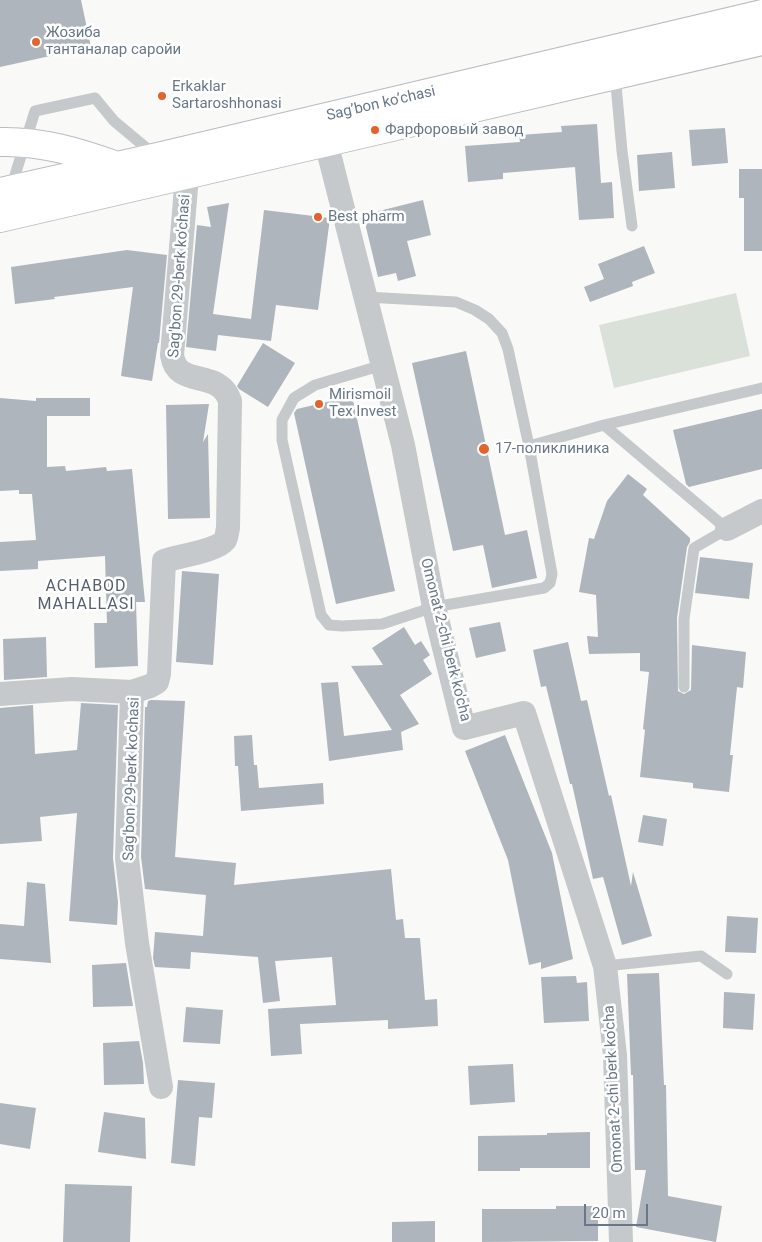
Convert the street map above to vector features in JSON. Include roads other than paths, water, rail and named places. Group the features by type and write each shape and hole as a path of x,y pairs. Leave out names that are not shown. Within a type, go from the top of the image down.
{"main road":[{"name":"Sag’bon ko’chasi","path":"0,218 187,176 615,74 759,19"},
{"name":"Sag’bon ko’chasi","path":"5,191 759,19"},
{"path":"12,143 61,148 116,166"}],"street":[{"name":"Omonat 2-chi berk ko'cha","path":"326,142 403,445 434,607 464,728 524,713 605,966 615,1055 621,1242"},
{"name":"Sag'bon 29-berk ko'chasi","path":"161,1087 137,943 127,858 132,692 157,682 159,674 164,561 216,546 225,540 228,528 230,401 227,391 219,385 180,372 173,365 172,355 187,176"},
{"path":"728,529 762,511"},
{"path":"0,694 72,688 132,692"}],"lane":[{"path":"615,74 622,151 632,226"},
{"path":"5,191 12,143 35,111 95,98 114,121 158,157"},
{"path":"366,297 456,302 475,310 502,333 508,349 529,446 552,574 550,583 544,588 434,607 382,624 329,625 321,615 282,440 282,420 294,398 315,385 383,365"},
{"path":"529,446 604,425 762,388"},
{"path":"604,425 728,529 694,548 684,619 684,687"},
{"path":"605,966 701,956 727,974"}],"place":[{"name":"Жозиба тантаналар саройи","path":"36,42"},
{"name":"Erkaklar Sartaroshhonasi","path":"162,96"},
{"name":"Фарфоровый завод","path":"375,130"},
{"name":"Best pharm","path":"318,217"},
{"name":"Mirismoil Tex Invest","path":"319,404"},
{"name":"17-поликлиника","path":"484,449"}],"district":[{"name":"ACHABOD MAHALLASI","path":"86,596"}]}
